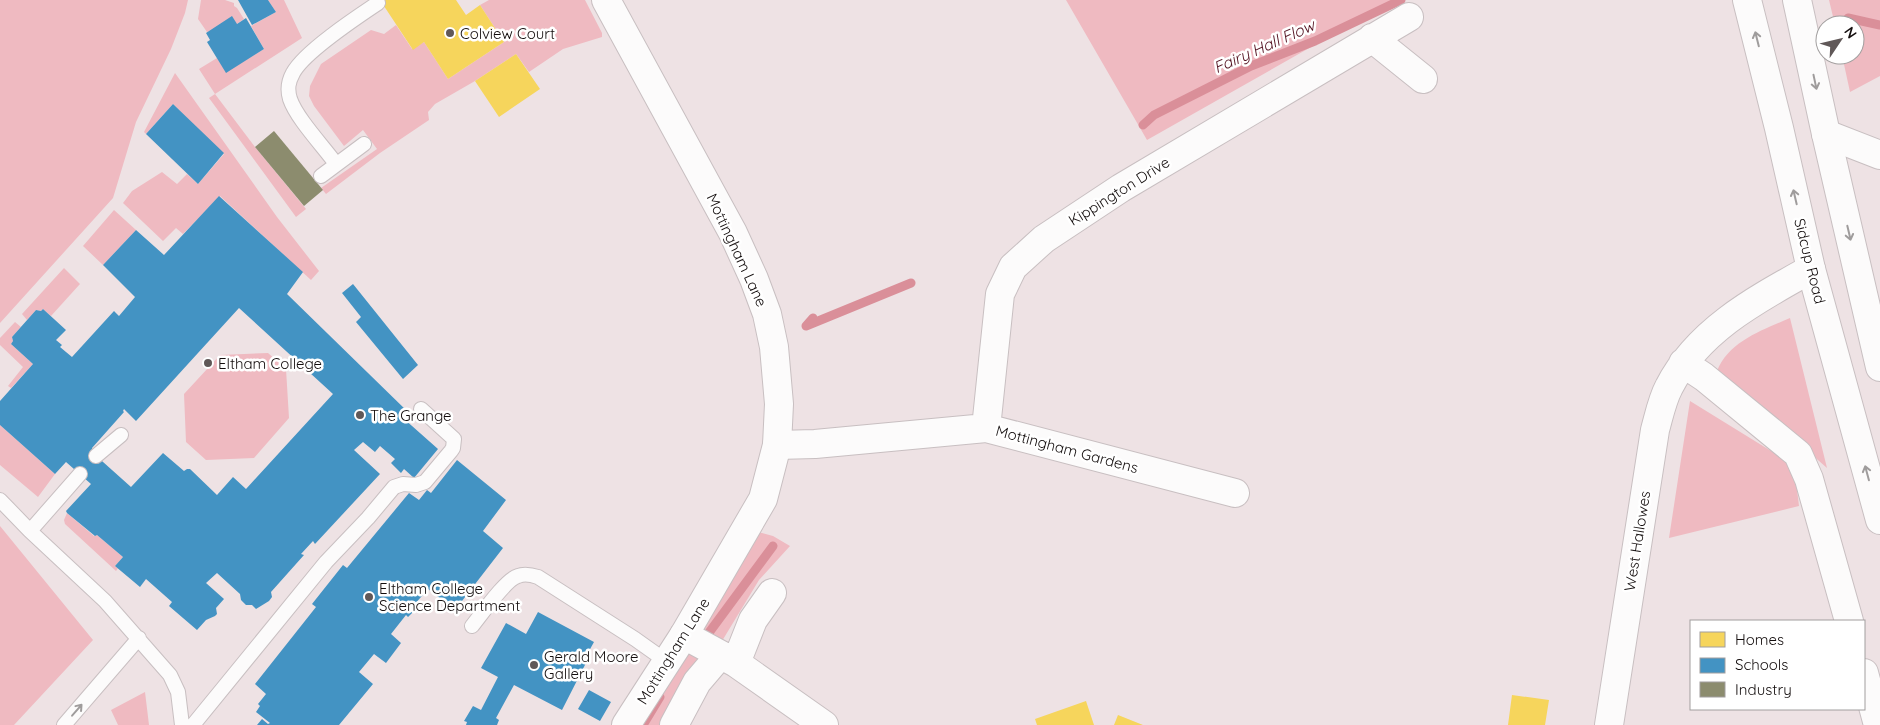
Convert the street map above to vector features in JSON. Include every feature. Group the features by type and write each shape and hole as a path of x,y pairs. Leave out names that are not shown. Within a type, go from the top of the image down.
{"main road":[{"name":"Mottingham Lane","path":"606,0 733,234 754,279 767,314 774,347 778,404 777,445 763,499 684,635 626,725"},
{"name":"Sidcup Road","path":"1747,0 1779,128 1811,269 1880,520"},
{"path":"1797,0 1880,368"},
{"name":"Kippington Drive","path":"986,428 1000,294 1014,267 1044,239 1121,188 1408,17"},
{"path":"1372,38 1423,79"},
{"path":"1826,134 1880,154"},
{"name":"West Hallowes","path":"1609,725 1655,430 1668,388 1683,363 1704,340 1740,311 1811,269"},
{"path":"1683,363 1704,377 1798,454 1809,480 1849,620"},
{"name":"Mottingham Gardens","path":"777,445 815,444 986,428 1235,493"},
{"path":"674,725 697,682 728,659 772,593"},
{"path":"684,635 728,659 824,725"},
{"path":"1865,677 1878,725"}],"lane":[{"path":"336,164 296,111 290,99 288,86 293,72 300,62 348,23 378,3"},
{"path":"321,176 364,144"},
{"path":"193,725 326,562 368,518 394,487 403,484 416,485 425,482 451,451 454,439 421,409"},
{"path":"96,456 121,435"},
{"path":"30,531 80,474"},
{"path":"0,500 30,531 105,601 170,675 178,692 182,725"},
{"path":"472,626 508,582 516,576 532,575 635,639 666,661"},
{"path":"64,725 139,638"}],"shaded area":[{"path":"0,0 188,0 171,49 136,122 113,198 0,323"},
{"path":"201,0 225,0 234,3 234,6 244,19 237,24 207,32 198,19"},
{"path":"268,0 284,0 302,38 215,94 199,69 217,58 226,72 264,49 251,26 276,12"},
{"path":"489,0 585,0 602,33 602,37 563,49 529,72 516,54 435,104 428,112 429,120 380,153 326,194 321,188 377,149 363,130 344,146 314,106 309,96 310,86 321,64 371,30 384,34 396,25 412,49 424,42 448,79 504,42 480,5"},
{"path":"1066,0 1394,0 1147,140"},
{"path":"1829,0 1880,0 1880,76 1850,92 1844,65 1865,65 1865,15 1833,15"},
{"path":"175,73 277,217 319,271 311,280 220,196 183,234 176,228 163,241 123,203 132,191 162,172 177,184 187,174 198,184 224,154 173,104 146,134 144,132"},
{"path":"215,94 255,147 306,209 296,217 209,98"},
{"path":"114,210 136,230 103,265 83,246"},
{"path":"64,268 80,284 51,316 43,309 41,311 36,310 27,320 22,314"},
{"path":"1790,318 1827,468 1717,371 1722,361 1738,344 1758,332"},
{"path":"15,322 21,327 12,337 13,341 11,344 33,364 11,388 8,386 23,367 0,345 0,338"},
{"path":"268,353 286,369 289,418 254,458 206,460 186,442 184,394 220,355"},
{"path":"1690,401 1794,465 1799,506 1669,538"},
{"path":"0,425 55,474 38,497 0,465"},
{"path":"67,513 123,557 115,566 118,568 116,571 65,524 64,520"},
{"path":"0,526 93,640 14,725 0,725"},
{"path":"758,532 773,536 790,546 759,580 719,646 694,630"},
{"path":"685,642 705,654 662,725 635,725"},
{"path":"145,692 149,725 118,725 111,710"}],"building: Homes":[{"name":"Colview Court","path":"380,0 456,0 466,15 480,5 504,42 448,79 424,42 413,50"},
{"path":"516,54 540,89 499,117 475,81"},
{"path":"1512,695 1549,700 1545,725 1508,725"},
{"path":"1086,701 1094,725 1037,725 1035,719"},
{"path":"1118,715 1143,725 1114,725"}],"building: Schools":[{"path":"238,0 268,0 276,12 252,25"},
{"path":"232,16 237,24 246,18 264,49 226,73 207,42 210,40 206,33"},
{"path":"173,104 224,153 198,184 146,134"},
{"name":"The Grange","path":"219,196 303,272 287,294 408,412 403,418 438,449 414,478 404,469 401,473 391,463 395,459 380,446 375,452 363,442 354,450 380,474 315,544 313,541 301,554 304,555 271,592 272,597 269,601 256,609 252,605 246,605 241,600 240,594 217,573 206,583 224,599 216,608 217,614 206,620 197,630 169,606 172,602 146,579 140,587 115,566 123,557 67,513 66,511 91,484 66,462 55,474 0,425 0,401 33,364 11,344 13,341 12,337 36,310 41,311 43,309 66,330 56,340 62,345 60,347 72,357 114,311 119,316 135,297 103,265 136,230 164,255","holes":["239,308 333,394 246,489 233,477 217,495 190,469 184,471 163,453 131,487 93,453 92,448 124,412 124,409 136,421"]},
{"path":"353,284 418,365 403,379 356,322 361,317 342,293"},
{"name":"Eltham College Science Department","path":"457,460 506,500 483,531 503,548 455,610 428,589 414,605 417,608 408,617 406,615 391,634 401,643 386,663 374,654 359,672 373,684 339,725 257,725 262,719 268,724 270,723 256,712 260,706 258,704 266,694 255,684 316,607 312,604 343,565 347,568 409,493 419,500 427,490 431,493"},
{"name":"Gerald Moore Gallery","path":"538,612 594,642 584,660 587,661 562,710 514,685 496,718 499,720 497,725 466,725 467,722 464,721 473,706 481,710 498,677 481,668 506,623 526,634"},
{"path":"589,690 611,702 600,721 578,709"}],"building: Industry":[{"path":"274,131 323,190 304,206 255,147"}],"waterway":[{"name":"Fairy Hall Flow","path":"1143,125 1154,115 1251,66 1315,41 1401,0"},
{"path":"1865,22 1880,25"},
{"name":"Fairy Hall Flow","path":"813,318 806,326 911,283"},
{"name":"Fairy Hall Flow","path":"708,634 773,546"},
{"name":"Fairy Hall Flow","path":"643,725 660,697"}],"place":[{"name":"Colview Court","path":"450,33"},
{"name":"Eltham College","path":"208,363"},
{"name":"The Grange","path":"360,415"},
{"name":"Eltham College Science Department","path":"369,597"},
{"name":"Gerald Moore Gallery","path":"534,665"}]}
